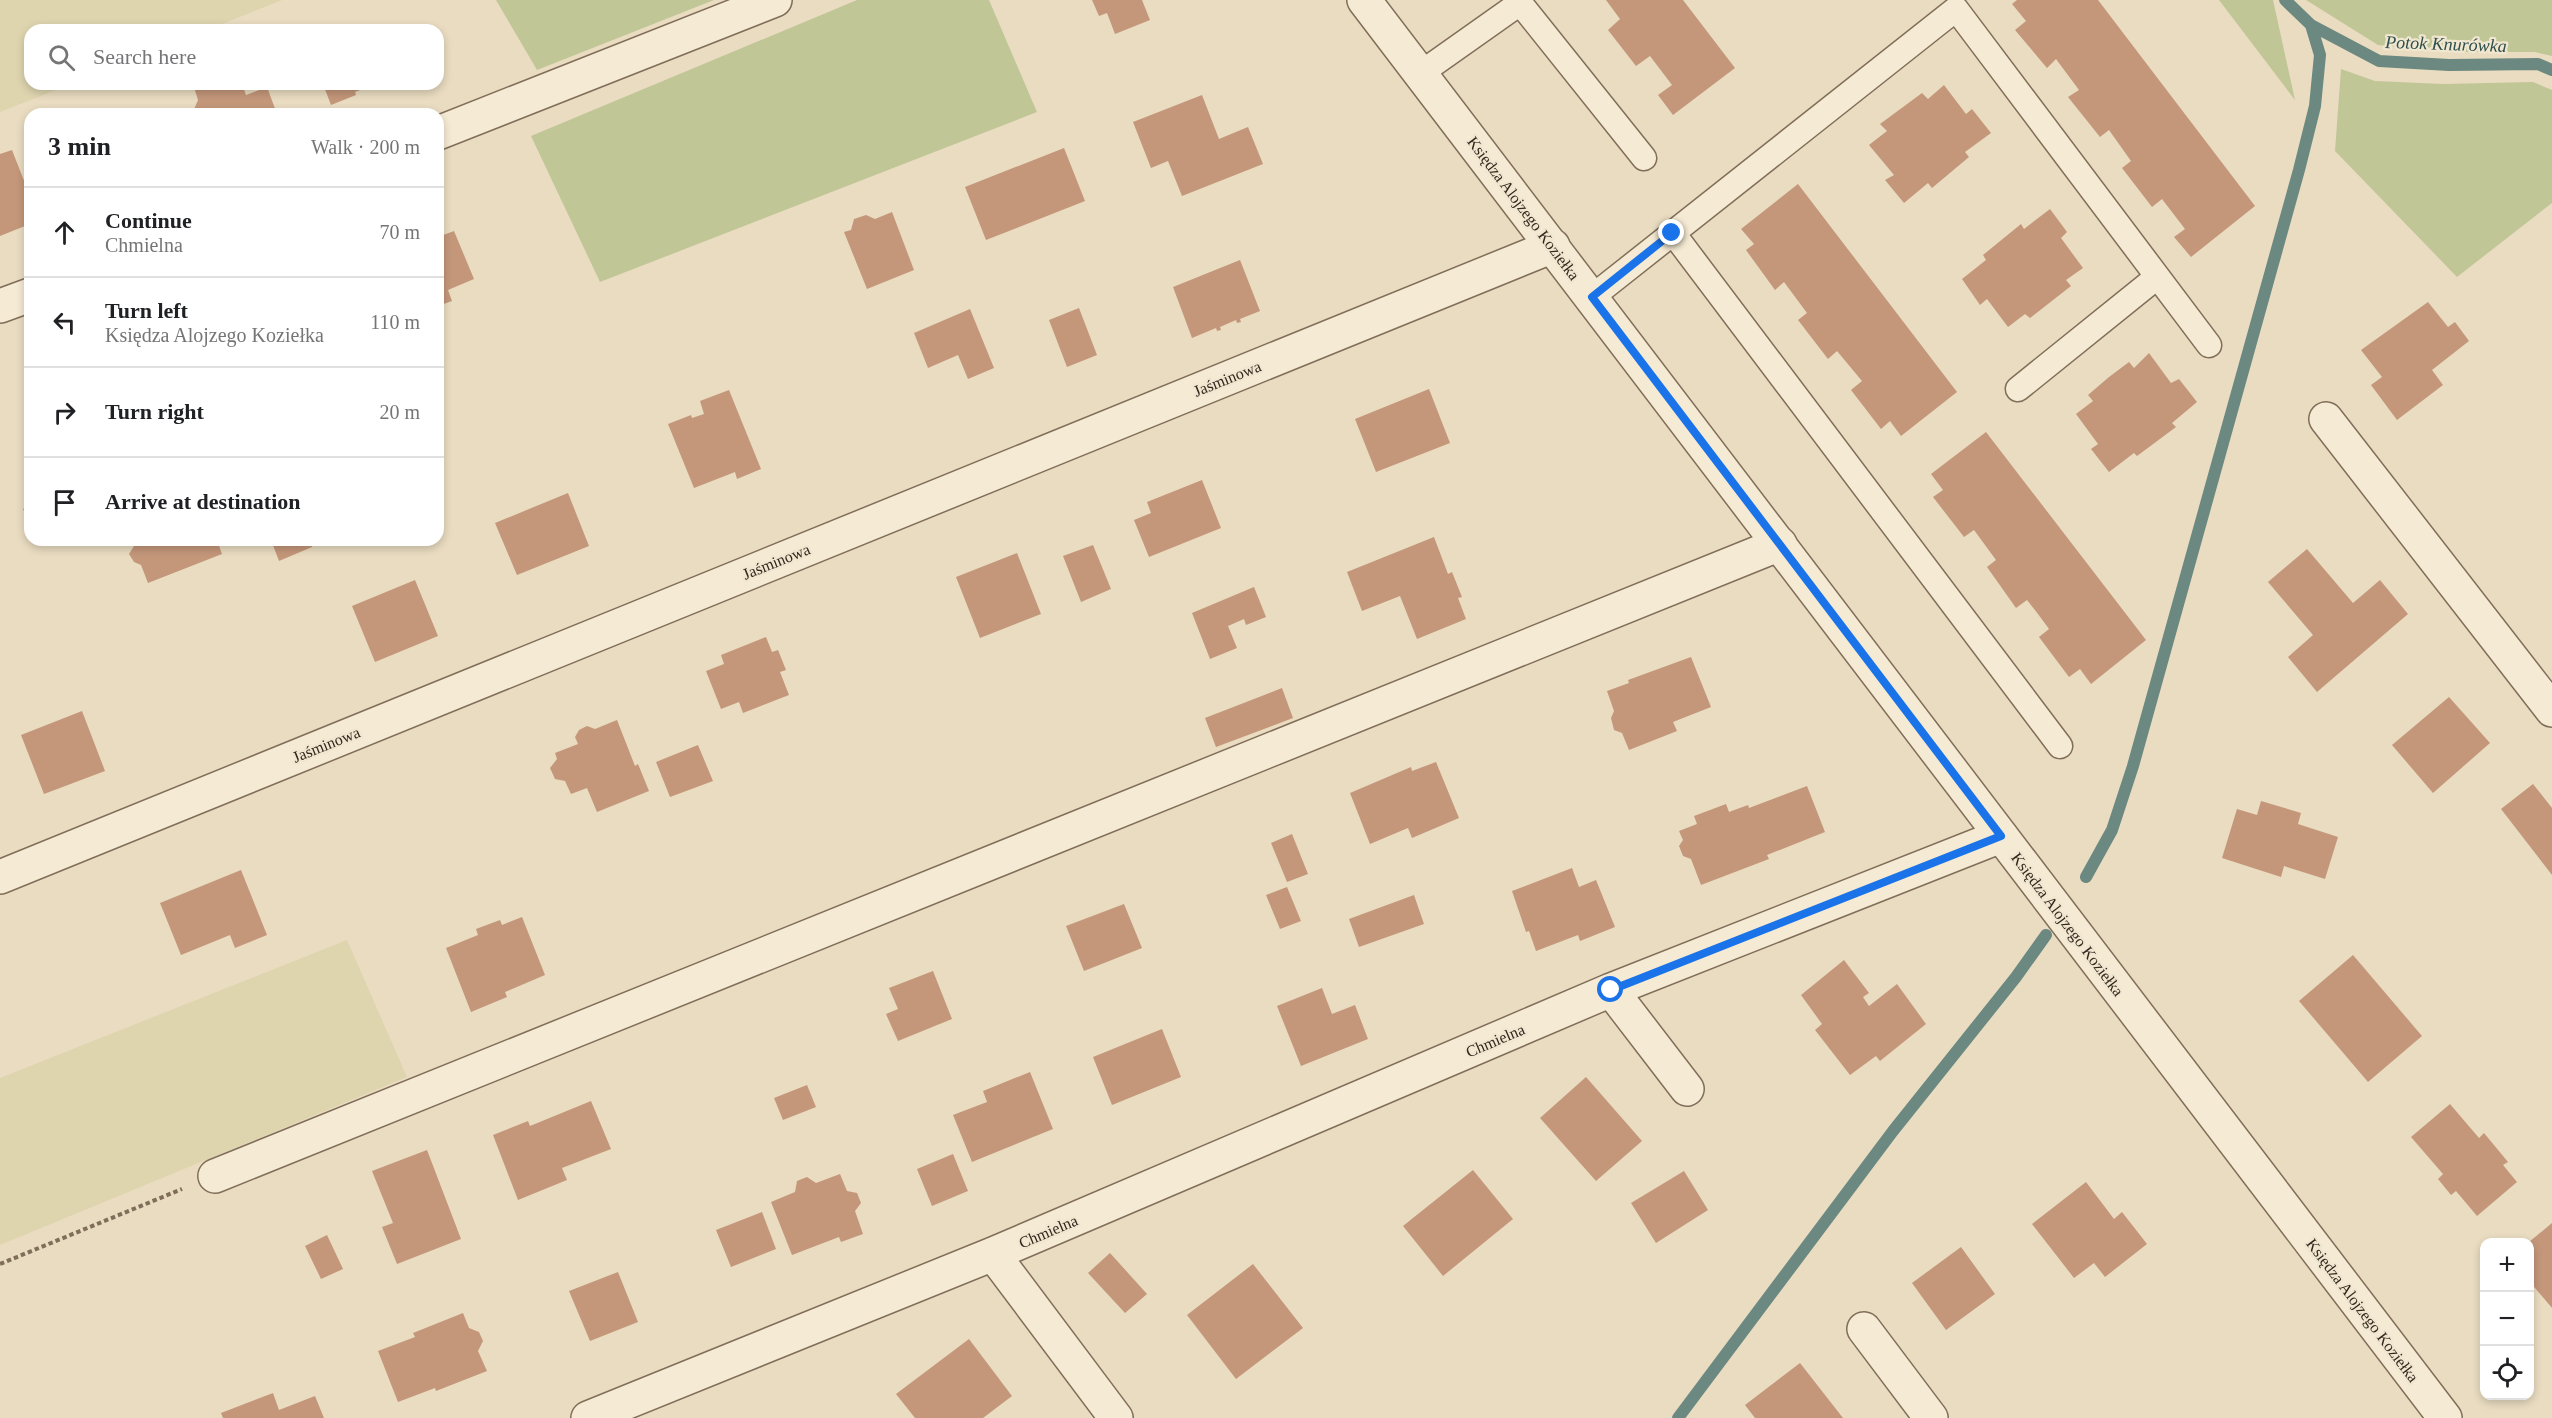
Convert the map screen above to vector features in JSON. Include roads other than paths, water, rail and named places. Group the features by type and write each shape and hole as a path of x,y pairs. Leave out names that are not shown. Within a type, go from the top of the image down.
{"street":[{"path":"444,131 776,0"},
{"name":"Księdza Alojzego Koziełka","path":"1364,0 2445,1418"},
{"name":"Jaśminowa","path":"0,877 1553,246"},
{"path":"0,306 24,297"},
{"path":"2326,419 2552,710"},
{"path":"215,1176 1780,544"},
{"name":"Chmielna","path":"588,1418 993,1254 1611,990 2001,836"},
{"path":"1611,990 1687,1089"},
{"path":"993,1254 1116,1418"},
{"path":"1863,1329 1931,1418"}],"lane":[{"path":"1420,73 1519,1 1644,158"},
{"path":"1592,297 1956,9 2209,345"},
{"path":"1672,233 2060,746"},
{"path":"2018,389 2157,277"}],"waterway":[{"name":"Potok Knurówka","path":"2285,0 2311,25 2379,61 2449,65 2538,64 2552,70"},
{"path":"2086,877 2112,830 2133,766 2299,170 2315,106 2320,55 2311,25"},
{"path":"1678,1418 1893,1131 2016,977 2046,935"}]}
